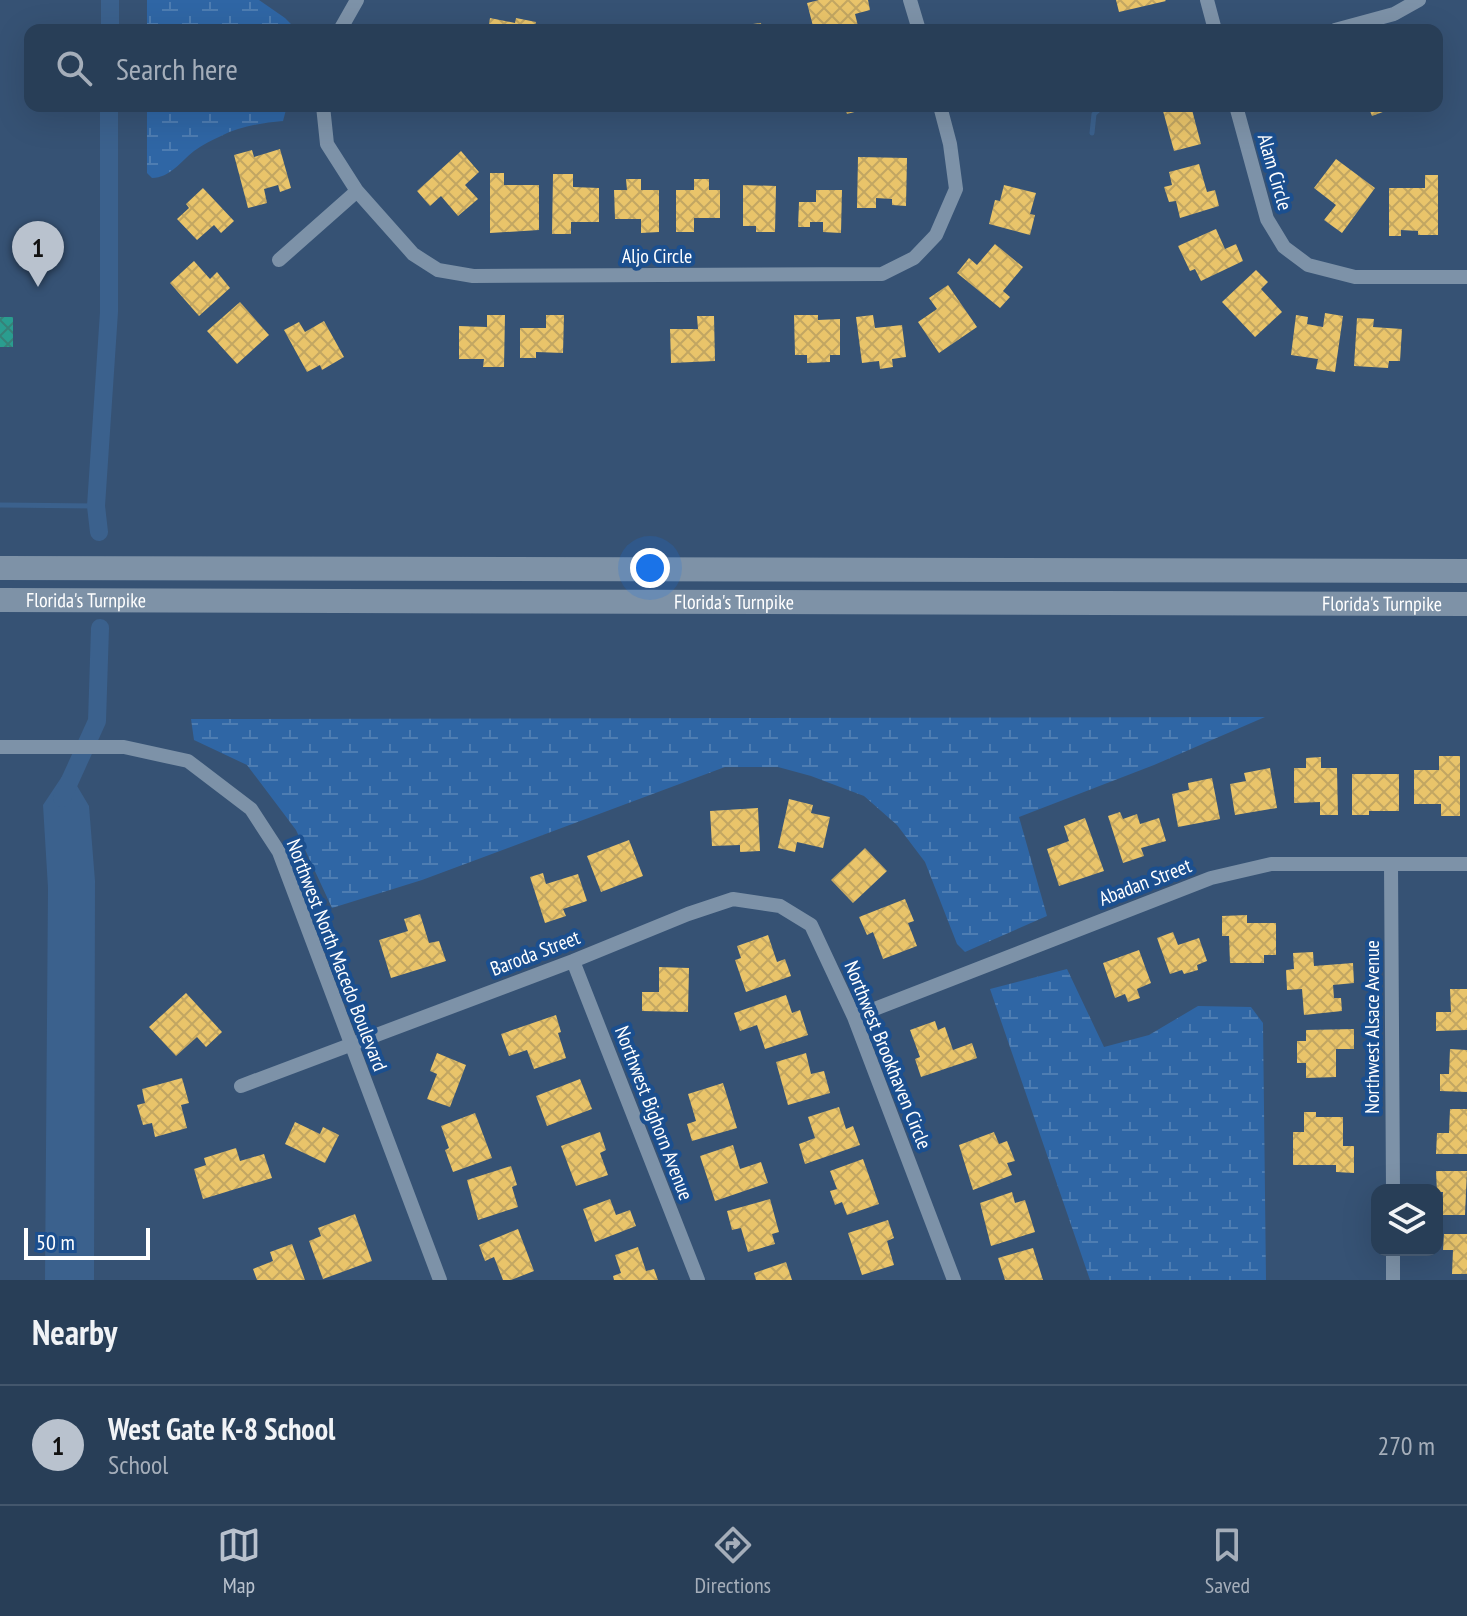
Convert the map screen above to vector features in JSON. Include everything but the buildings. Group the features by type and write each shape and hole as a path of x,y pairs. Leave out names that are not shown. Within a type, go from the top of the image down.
{"highway":[{"name":"Florida's Turnpike","path":"0,568 1467,571"},
{"name":"Florida's Turnpike","path":"0,600 1467,604"}],"street":[{"path":"343,24 357,0"},
{"path":"910,0 917,24"},
{"path":"1207,0 1213,24"},
{"path":"1357,24 1394,14 1419,0"},
{"name":"Aljo Circle","path":"324,112 327,144 357,191 413,254 438,270 473,276 882,274 914,258 936,235 956,189 942,112"},
{"name":"Alam Circle","path":"1238,112 1267,219 1284,247 1308,265 1355,277 1467,277"},
{"path":"279,260 357,191"},
{"name":"Northwest North Macedo Boulevard","path":"0,747 124,747 188,761 251,809 279,852 440,1280"},
{"name":"Abadan Street","path":"854,1017 1211,878 1271,864 1467,864"},
{"name":"Northwest Alsace Avenue","path":"1391,864 1393,1184"},
{"name":"Baroda Street","path":"241,1086 733,899"},
{"name":"Northwest Brookhaven Circle","path":"733,899 780,906 811,925 854,1017 954,1280"},
{"name":"Northwest Bighorn Avenue","path":"573,961 698,1280"},
{"path":"1393,1256 1393,1280"}],"green space":[{"path":"147,0 259,0 291,24 147,24"},
{"path":"147,112 285,112 283,121 251,126 211,141 170,172 152,178 147,173"},
{"path":"1265,717 1154,765 1019,817 1047,916 965,952 957,944 925,862 897,825 864,796 778,767 725,767 422,880 332,908 296,830 247,765 194,740 191,719"},
{"path":"1067,969 1104,1047 1149,1035 1198,1006 1251,1007 1263,1023 1266,1280 1090,1280 990,989"}],"shaded area":[{"path":"67,769 89,806 95,881 94,1280 45,1280 48,888 43,805"}],"waterway":[{"path":"110,0 110,24"},
{"path":"99,532 96,506 109,312 109,112"},
{"path":"1092,133 1096,112"},
{"path":"0,505 96,506"},
{"path":"62,798 97,721 100,628"}],"place":[{"name":"West Gate K-8 School","path":"38,287"}]}
